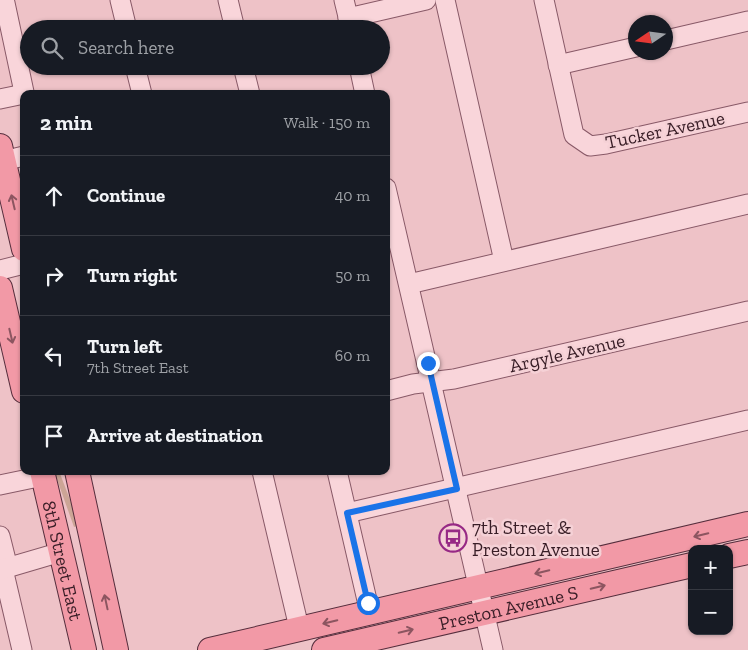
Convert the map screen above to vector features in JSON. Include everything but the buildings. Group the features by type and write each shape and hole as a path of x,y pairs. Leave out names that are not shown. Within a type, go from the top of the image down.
{"main road":[{"path":"9,155 20,224"},
{"path":"0,288 20,374"},
{"name":"8th Street East","path":"43,475 84,650"},
{"name":"8th Street East","path":"78,475 116,650"},
{"name":"Preston Avenue S","path":"210,650 748,524"},
{"path":"733,555 748,552"},
{"name":"Preston Avenue S","path":"324,650 375,644 484,613 688,566"}],"street":[{"path":"120,0 125,20"},
{"path":"228,0 233,20"},
{"path":"348,16 426,0"},
{"path":"445,0 504,261"},
{"name":"Tucker Avenue","path":"544,0 574,135 590,146 748,112"},
{"path":"5,3 20,74"},
{"path":"673,38 748,21"},
{"path":"558,65 628,49"},
{"path":"20,75 23,90"},
{"path":"138,75 141,90"},
{"path":"245,75 249,90"},
{"path":"361,75 364,90"},
{"path":"0,99 20,94"},
{"path":"409,284 748,204"},
{"path":"390,205 480,586 493,650"},
{"path":"0,270 20,265"},
{"name":"Argyle Avenue","path":"390,390 748,311"},
{"path":"347,513 748,420"},
{"path":"0,485 39,475"},
{"path":"263,475 297,619"},
{"path":"338,475 370,613"},
{"path":"0,536 4,569 22,650"},
{"path":"4,569 61,552"}],"shaded area":[{"path":"55,475 61,475 72,505 77,526 74,527"}],"place":[{"name":"7th Street & Preston Avenue","path":"453,538"}],"route":[{"path":"368,603 347,513 457,489 428,363"}]}
